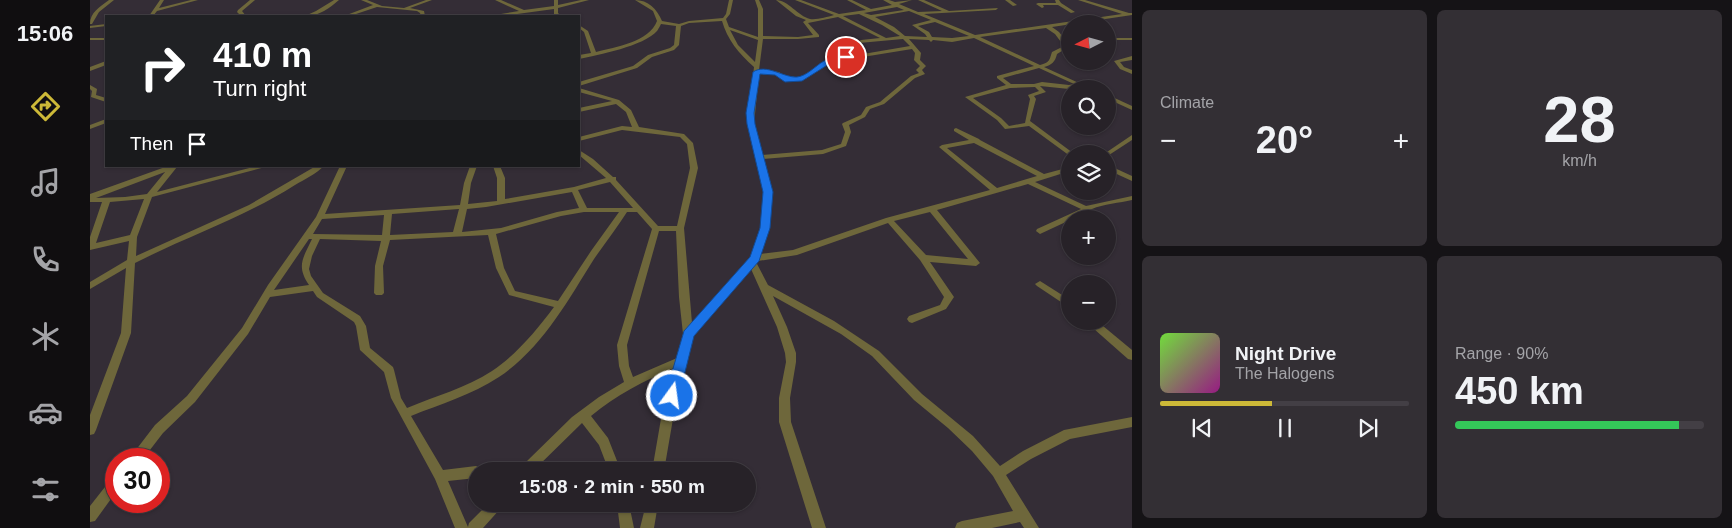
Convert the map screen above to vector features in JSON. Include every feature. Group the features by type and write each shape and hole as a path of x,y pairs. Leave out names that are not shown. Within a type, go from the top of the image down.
{"street":[{"path":"90,23 97,11 112,0"},
{"path":"152,14 162,0"},
{"path":"152,14 196,0"},
{"path":"243,15 239,12 240,10 253,0"},
{"path":"310,15 337,0"},
{"path":"363,0 376,6 422,12 423,15"},
{"path":"404,9 430,0"},
{"path":"496,0 520,13"},
{"path":"506,4 516,0"},
{"path":"556,0 556,15"},
{"path":"503,15 587,0"},
{"path":"580,57 628,45 650,36 659,22 656,12 637,0"},
{"path":"731,0 728,14 724,19 730,38 756,70 777,73 785,79 802,79 830,61 912,46"},
{"path":"688,334 754,260 765,228 768,192 750,113 756,70 761,7 757,0"},
{"path":"778,0 798,15 812,21"},
{"path":"797,0 838,16 884,39"},
{"path":"849,0 870,10"},
{"path":"885,0 975,36 1069,80"},
{"path":"725,27 759,38 816,36 805,22 896,5 910,0"},
{"path":"920,0 948,12"},
{"path":"1007,0 1015,5"},
{"path":"1081,0 1086,0"},
{"path":"1081,0 1131,15"},
{"path":"809,4 818,1"},
{"path":"1042,7 1038,4 1058,2 1073,12"},
{"path":"349,15 376,6"},
{"path":"918,14 996,9"},
{"path":"870,17 910,10"},
{"path":"760,157 823,152 844,145 848,132 845,124 863,116 868,108 882,102 913,77 922,74 919,70 923,66 917,60 918,53 904,37 894,28 859,12"},
{"path":"861,42 904,37 946,41 1048,24 1131,15"},
{"path":"659,22 679,25 689,22 724,19"},
{"path":"931,40 927,33 914,25 935,21"},
{"path":"1010,86 999,77 1051,62 1053,54 1067,46 1048,24"},
{"path":"90,27 105,25"},
{"path":"580,84 636,67 650,56 672,48 676,45 679,25"},
{"path":"580,27 586,31 594,54"},
{"path":"90,39 105,38"},
{"path":"1116,39 1132,39"},
{"path":"1132,58 1117,61 1122,68 1132,72"},
{"path":"90,69 105,63"},
{"path":"1030,124 1007,128 999,119 968,97 1010,86 1037,86 1042,84 1061,86"},
{"path":"1037,86 1043,90 1031,95 1034,99 1027,121 1061,147"},
{"path":"90,87 95,90 93,96 105,100"},
{"path":"580,90 617,102 631,114 636,129"},
{"path":"1116,101 1132,108"},
{"path":"580,110 617,102"},
{"path":"90,127 105,121"},
{"path":"580,139 622,128 682,135 690,143 694,168 680,228 683,291 688,334 668,412 660,462"},
{"path":"956,130 1041,176"},
{"path":"1116,148 1132,137"},
{"path":"977,140 942,147 996,191"},
{"path":"580,153 597,164 613,179 656,229"},
{"path":"90,430 126,334 133,237 148,196 174,167"},
{"path":"90,199 174,167"},
{"path":"90,199 148,196 262,167"},
{"path":"90,286 131,260 252,206 290,187 320,167"},
{"path":"144,448 159,429 191,399 245,331 267,294 320,217 344,167"},
{"path":"457,234 462,218 465,188 474,167"},
{"path":"496,167 501,178 501,202"},
{"path":"754,260 794,254 889,220 1061,171"},
{"path":"1116,171 1132,179"},
{"path":"320,217 501,202 574,189 613,179"},
{"path":"1028,181 1086,209"},
{"path":"574,189 584,210"},
{"path":"1040,231 1102,203 1132,198"},
{"path":"90,247 107,199"},
{"path":"923,258 976,264 932,209"},
{"path":"306,236 386,238 492,233 517,228 560,214 584,210 639,210"},
{"path":"404,414 476,384 515,358 562,305 594,254 625,210"},
{"path":"379,293 379,266 386,238 388,212"},
{"path":"889,220 923,258 948,294 949,300 944,306 912,318"},
{"path":"656,229 680,228"},
{"path":"630,383 624,366 622,345 656,229"},
{"path":"492,233 500,268 512,293 562,305"},
{"path":"90,247 133,237"},
{"path":"317,237 308,256 305,269 314,288 320,295 357,319 361,326 365,350 389,370 396,398 440,476 462,528"},
{"path":"754,260 791,354 784,393 785,422 819,528"},
{"path":"1040,284 1061,299"},
{"path":"764,287 811,312 869,348 910,390 983,453 999,473 1022,515 1032,528"},
{"path":"267,294 314,288"},
{"path":"1101,330 1132,356"},
{"path":"534,462 557,438 630,383 681,361"},
{"path":"584,416 604,442 612,462"},
{"path":"999,473 1027,455 1068,434 1132,422"},
{"path":"440,476 468,473"},
{"path":"90,516 105,496"},
{"path":"474,528 489,512"},
{"path":"624,512 627,528"},
{"path":"647,528 650,512"},
{"path":"962,528 1022,515"}],"route":[{"path":"672,396 688,334 755,258 765,228 768,192 750,113 756,72 777,73 785,79 798,80 805,78 812,71 820,68 827,62 846,57"}]}
